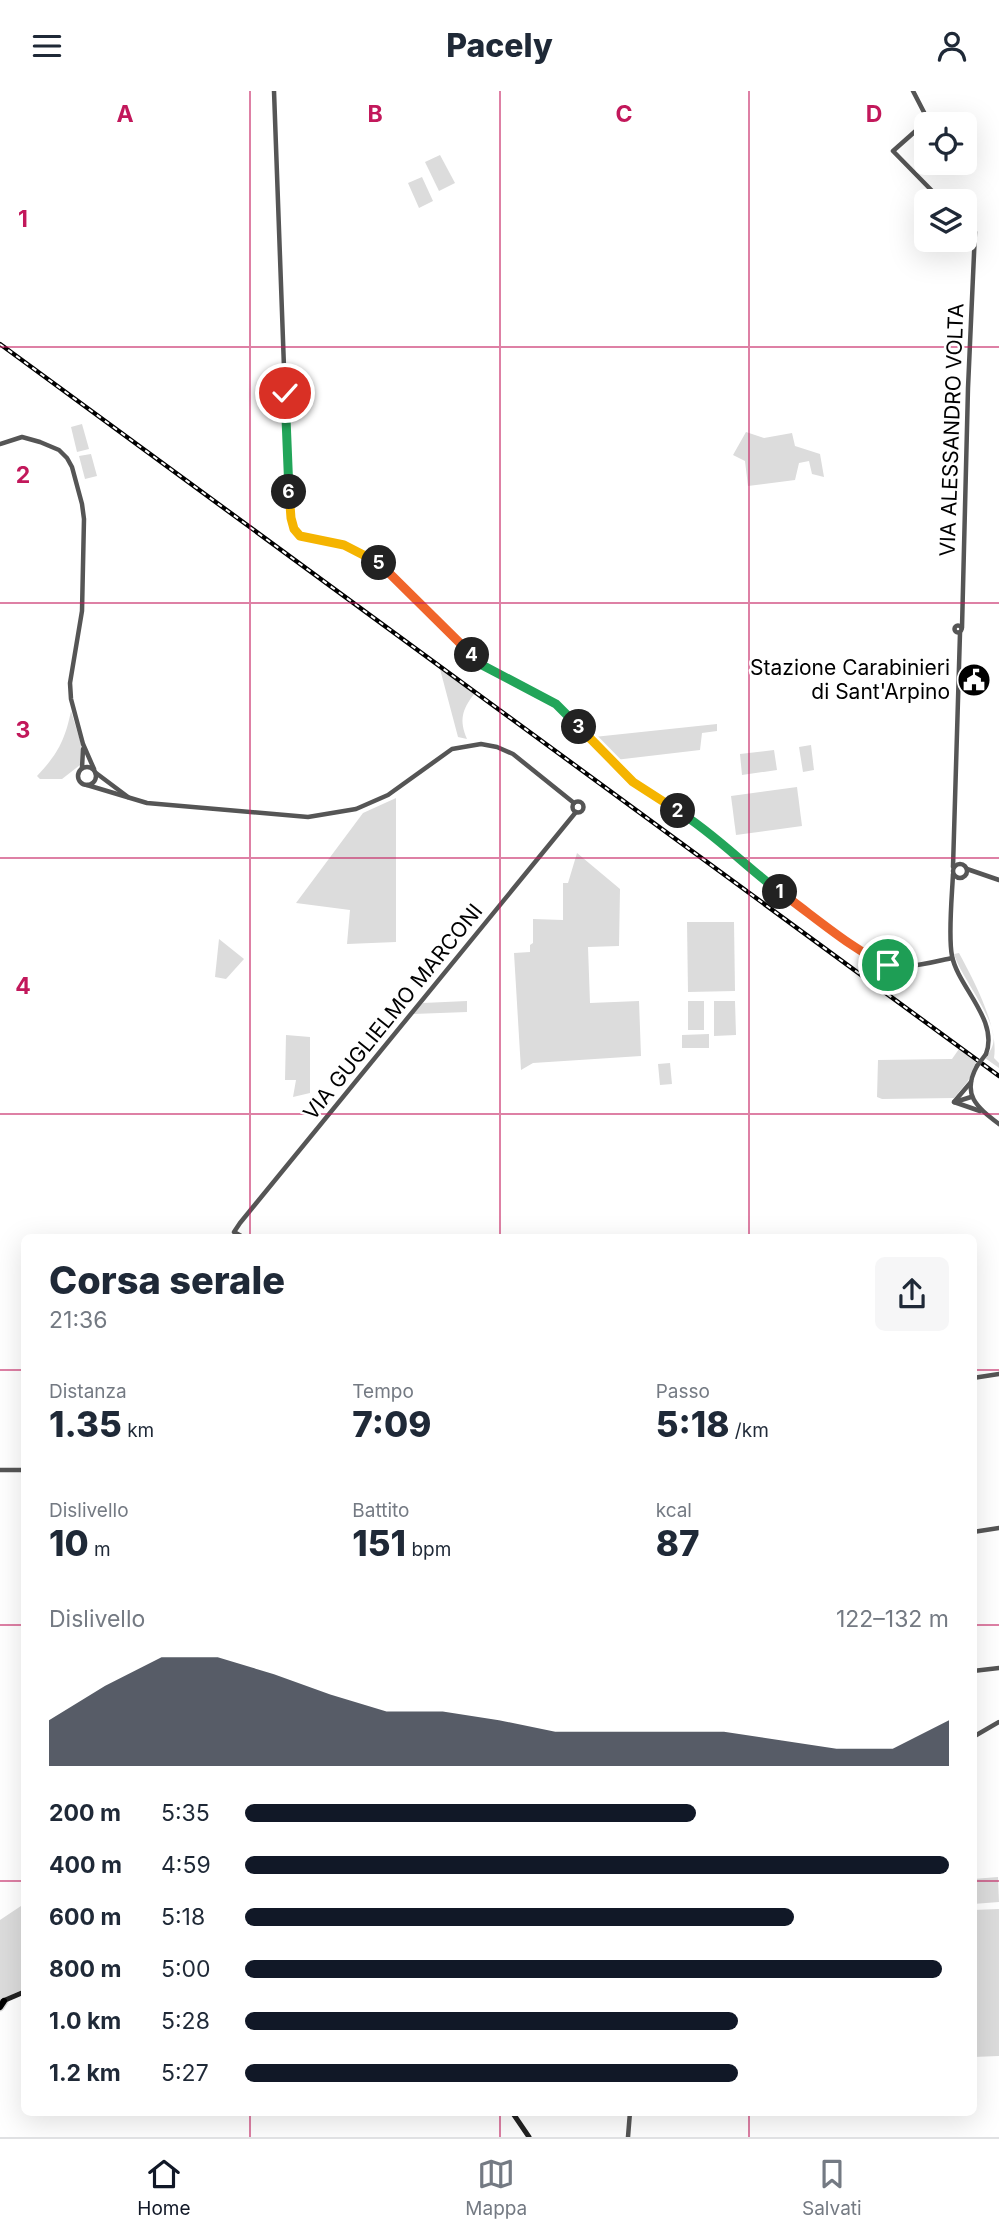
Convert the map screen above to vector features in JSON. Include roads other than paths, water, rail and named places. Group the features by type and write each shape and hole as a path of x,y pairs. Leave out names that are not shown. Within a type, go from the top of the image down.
{"main road":[{"path":"1,2003 21,1993"},
{"path":"515,2116 529,2137"}],"street":[{"path":"274,91 289,506 294,529 300,536 308,539 344,545 372,558 400,582 482,665 556,704 633,782 696,822 748,868 875,959 888,965 902,966 952,957 991,1030 991,1045 977,1066 971,1082 954,1103"},
{"path":"913,91 928,120 893,151 930,189"},
{"name":"VIA ALESSANDRO VOLTA","path":"952,957 974,252"},
{"path":"0,444 22,437 40,442 58,450 72,467 83,519 82,611 70,683 71,699 83,744 95,771 94,781 87,785"},
{"path":"83,744 82,768 77,774 78,780 132,800 159,804 288,817 327,815 356,809 388,795 452,749 481,744 513,754 575,803 580,802 584,806 582,812 576,812 573,808 575,803"},
{"path":"82,768 89,767 132,800"},
{"name":"VIA GUGLIELMO MARCONI","path":"238,1234 234,1232 576,812"},
{"name":"VIA ALESSANDRO VOLTA","path":"955,843 961,864"},
{"path":"966,872 959,879 953,871 961,864 966,872 999,880"},
{"name":"VIA ALESSANDRO VOLTA","path":"953,890 959,879"},
{"path":"971,1082 973,1099 982,1111 999,1124"},
{"path":"954,1103 973,1099"},
{"path":"954,1103 982,1111"},
{"path":"977,1377 999,1374"},
{"path":"0,1470 21,1470"},
{"path":"977,1531 999,1528"},
{"path":"977,1671 999,1668"},
{"path":"977,1735 999,1722"},
{"path":"628,2137 630,2116"}],"railway":[{"path":"0,344 999,1076"}],"place":[{"name":"Stazione Carabinieri di Sant'Arpino","path":"974,680"}]}
